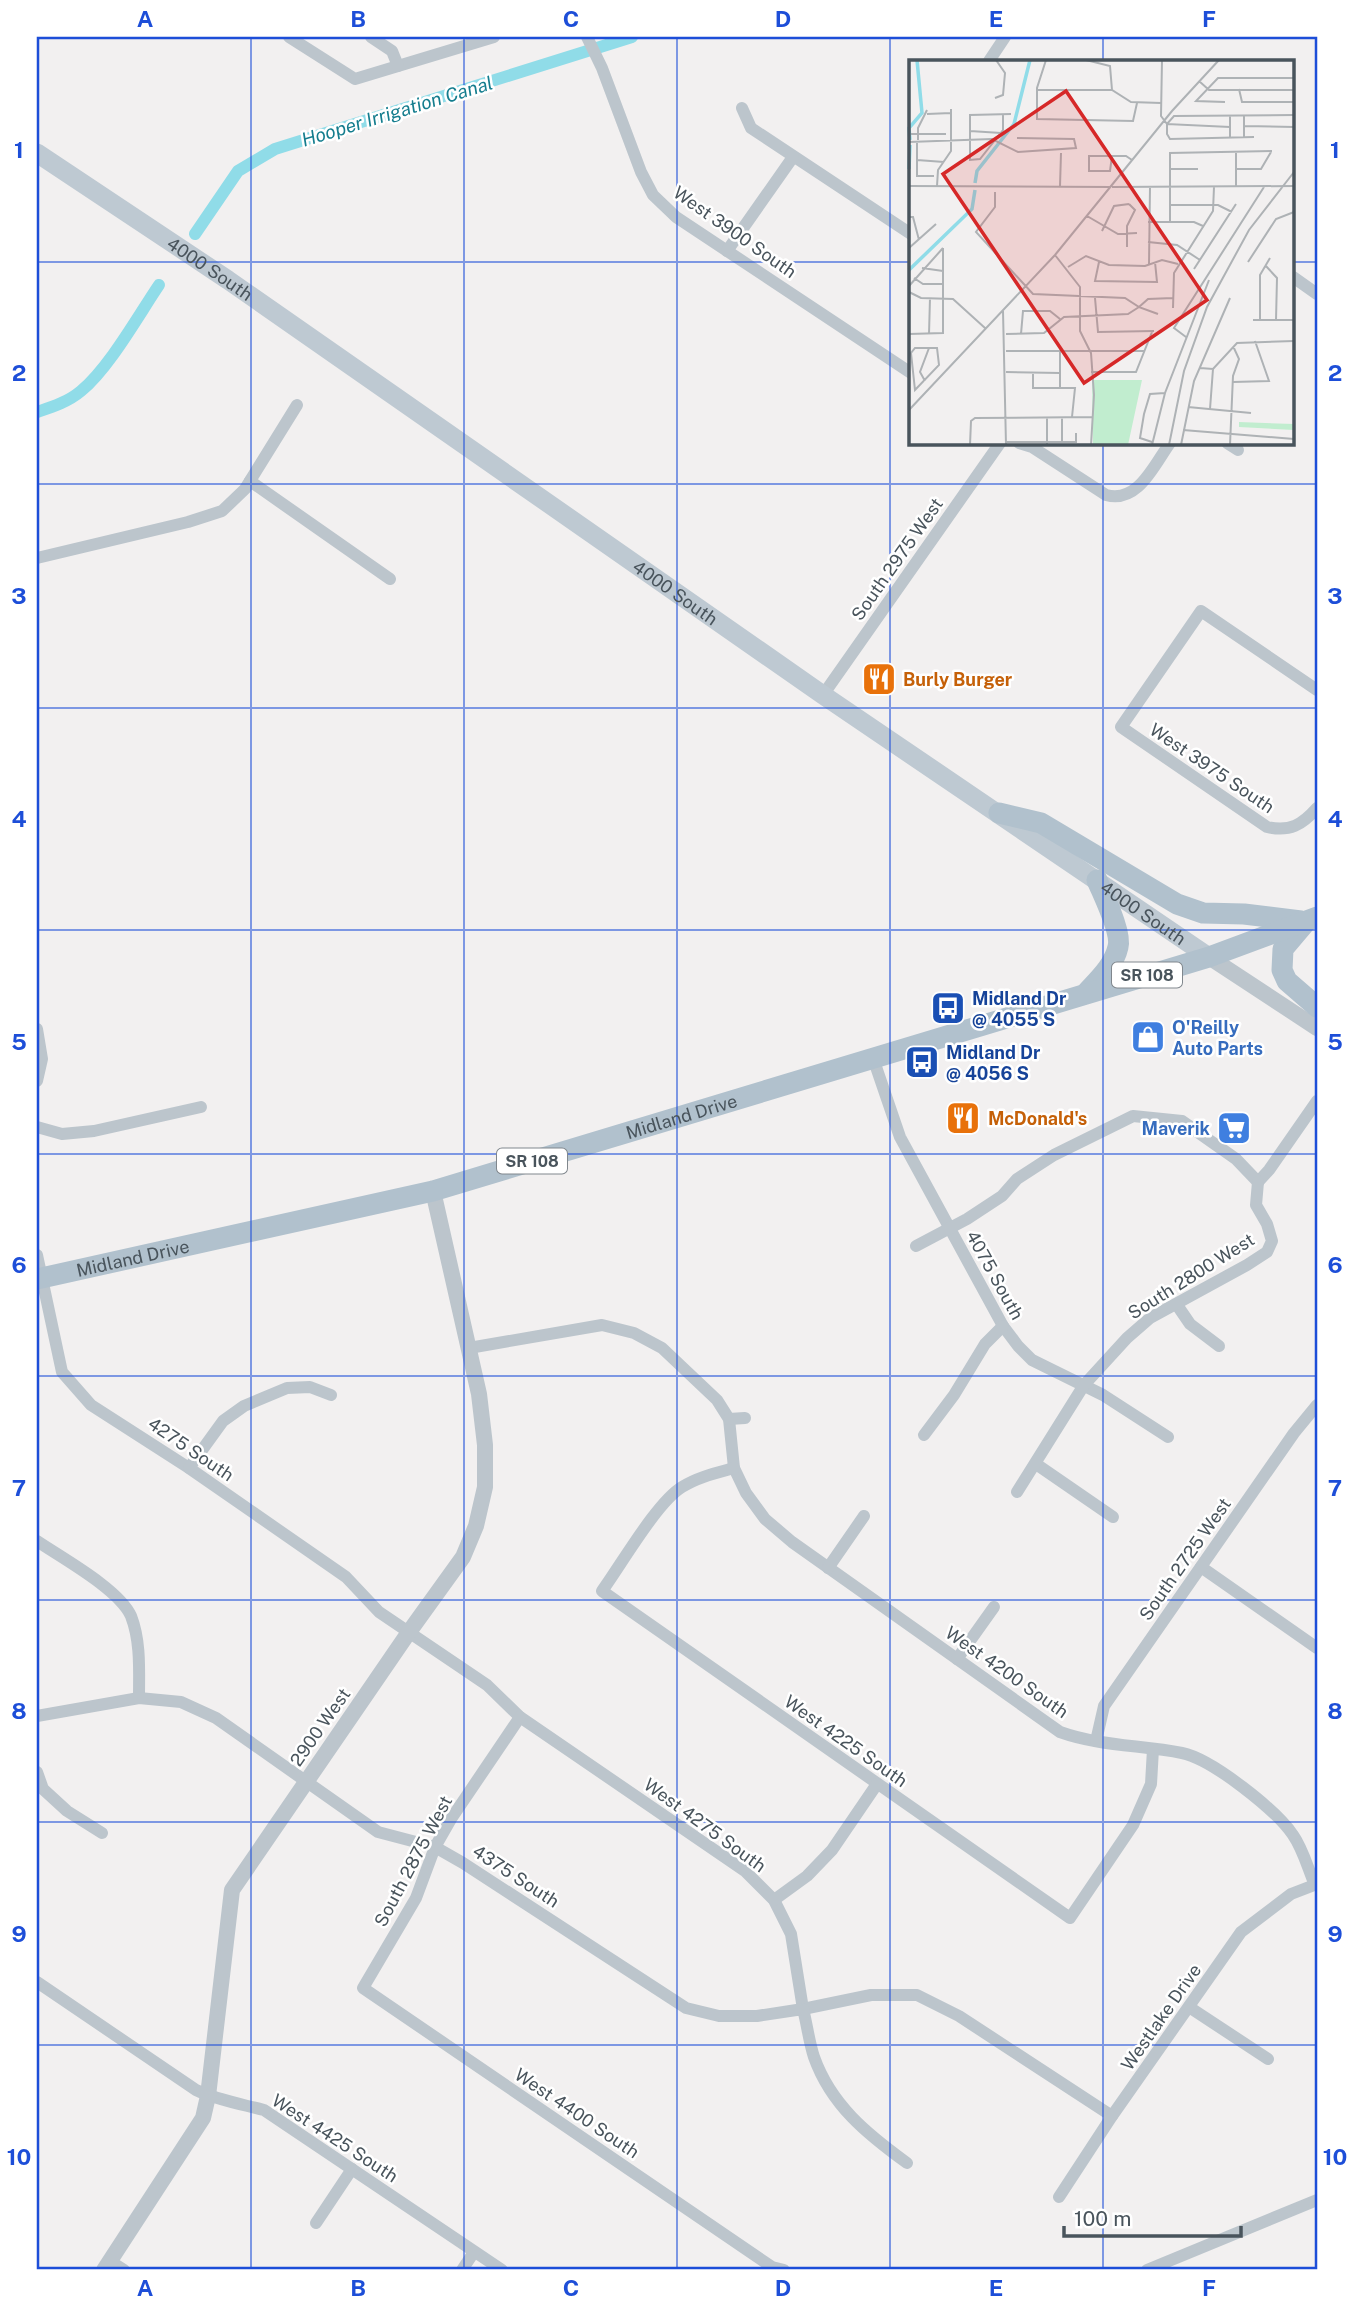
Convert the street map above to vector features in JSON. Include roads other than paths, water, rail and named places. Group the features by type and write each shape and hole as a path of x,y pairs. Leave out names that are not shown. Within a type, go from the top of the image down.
{"main road":[{"name":"4000 South","path":"37,153 344,359 823,695 1209,957"},
{"path":"999,813 1041,823 1177,904 1203,913 1312,919"},
{"path":"1086,993 1105,972 1119,946 1113,917 1097,880"},
{"path":"1312,919 1283,949 1282,970 1287,981 1317,1007"},
{"name":"Midland Drive","path":"39,1278 433,1191 1209,957 1312,919"}],"street":[{"path":"289,37 355,79 494,37"},
{"path":"371,37 392,51 398,66"},
{"name":"West 3900 South","path":"587,37 603,68 641,173 653,195 676,217 909,372"},
{"path":"990,60 1006,37"},
{"path":"742,108 751,128 909,233"},
{"path":"727,251 793,157"},
{"path":"1294,278 1317,294"},
{"path":"37,558 188,522 222,511 245,489 297,405"},
{"name":"South 2975 West","path":"823,695 999,444"},
{"path":"1022,444 1032,447 1106,495 1117,498 1132,493 1139,486 1169,444"},
{"path":"250,481 390,579"},
{"name":"West 3975 South","path":"1317,690 1201,611 1121,727 1267,827 1287,829 1298,826 1317,808"},
{"name":"4000 South","path":"1209,957 1317,1028"},
{"path":"37,1029 42,1059 37,1081"},
{"name":"4075 South","path":"873,1058 900,1137 1003,1326 1018,1346 1032,1360 1084,1385 1168,1437"},
{"path":"916,1246 1002,1196 1017,1179 1054,1155 1133,1116 1182,1121 1236,1159 1258,1182 1317,1101"},
{"path":"37,1127 62,1133 94,1131 201,1107"},
{"name":"South 2800 West","path":"1017,1492 1084,1385 1127,1338 1150,1318 1267,1252 1272,1241 1267,1224 1256,1205 1258,1182"},
{"name":"2900 West","path":"113,2267 203,2118 208,2096 232,1890 408,1632 463,1557 476,1526 485,1487 484,1432 479,1394 433,1191"},
{"name":"4275 South","path":"37,1255 39,1278 62,1372 91,1405 189,1468 346,1577 379,1612"},
{"path":"1177,1305 1190,1324 1219,1346"},
{"path":"469,1348 601,1325 634,1333 662,1348 717,1400 729,1419 745,1418"},
{"path":"924,1435 954,1395 985,1343 1003,1326"},
{"path":"189,1468 223,1421 244,1406 288,1388 310,1387 331,1395"},
{"name":"South 2725 West","path":"1096,1741 1104,1706 1294,1433 1315,1414"},
{"name":"West 4200 South","path":"729,1419 734,1468 746,1493 765,1519 792,1542 1060,1732 1079,1739 1185,1753 1218,1770 1275,1813 1294,1837 1316,1884"},
{"path":"1036,1464 1113,1517"},
{"name":"West 4225 South","path":"734,1468 703,1477 680,1488 660,1507 602,1591 1070,1918 1133,1825 1151,1784 1153,1749"},
{"path":"828,1567 864,1516"},
{"path":"37,1541 109,1589 130,1614 138,1647 139,1698"},
{"path":"1201,1567 1317,1647"},
{"path":"957,1659 994,1606"},
{"name":"West 4275 South","path":"379,1612 487,1685 520,1717 745,1871 774,1900 791,1934 803,2009"},
{"name":"4375 South","path":"37,1716 139,1698 181,1702 216,1718 378,1832 435,1847 686,2008 719,2016 757,2016 803,2009"},
{"name":"South 2875 West","path":"363,1989 416,1898 435,1847 451,1819 520,1717"},
{"path":"37,1772 43,1789 67,1811 102,1833"},
{"path":"774,1900 807,1876 832,1850 877,1784"},
{"name":"Westlake Drive","path":"1059,2197 1112,2116 1241,1932 1291,1894 1316,1884"},
{"name":"West 4425 South","path":"37,1982 196,2090 208,2096 264,2110 502,2270"},
{"name":"West 4400 South","path":"363,1989 774,2269"},
{"path":"906,2163 867,2134 835,2099 814,2058 803,2009 871,1994 916,1995 959,2016 1112,2116"},
{"path":"1189,2007 1268,2059"},
{"path":"316,2223 352,2169"},
{"path":"1147,2270 1317,2200"},
{"path":"462,2270 474,2252"}],"waterway":[{"name":"Hooper Irrigation Canal","path":"195,234 238,171 275,149 632,37"},
{"name":"Hooper Irrigation Canal","path":"37,412 71,398 92,381 159,285"}],"place":[{"name":"Burly Burger","path":"879,679"},
{"name":"Midland Dr @ 4055 S","path":"948,1008"},
{"name":"O'Reilly Auto Parts","path":"1148,1037"},
{"name":"Midland Dr @ 4056 S","path":"922,1062"},
{"name":"McDonald's","path":"963,1118"},
{"name":"Maverik","path":"1234,1128"}]}
